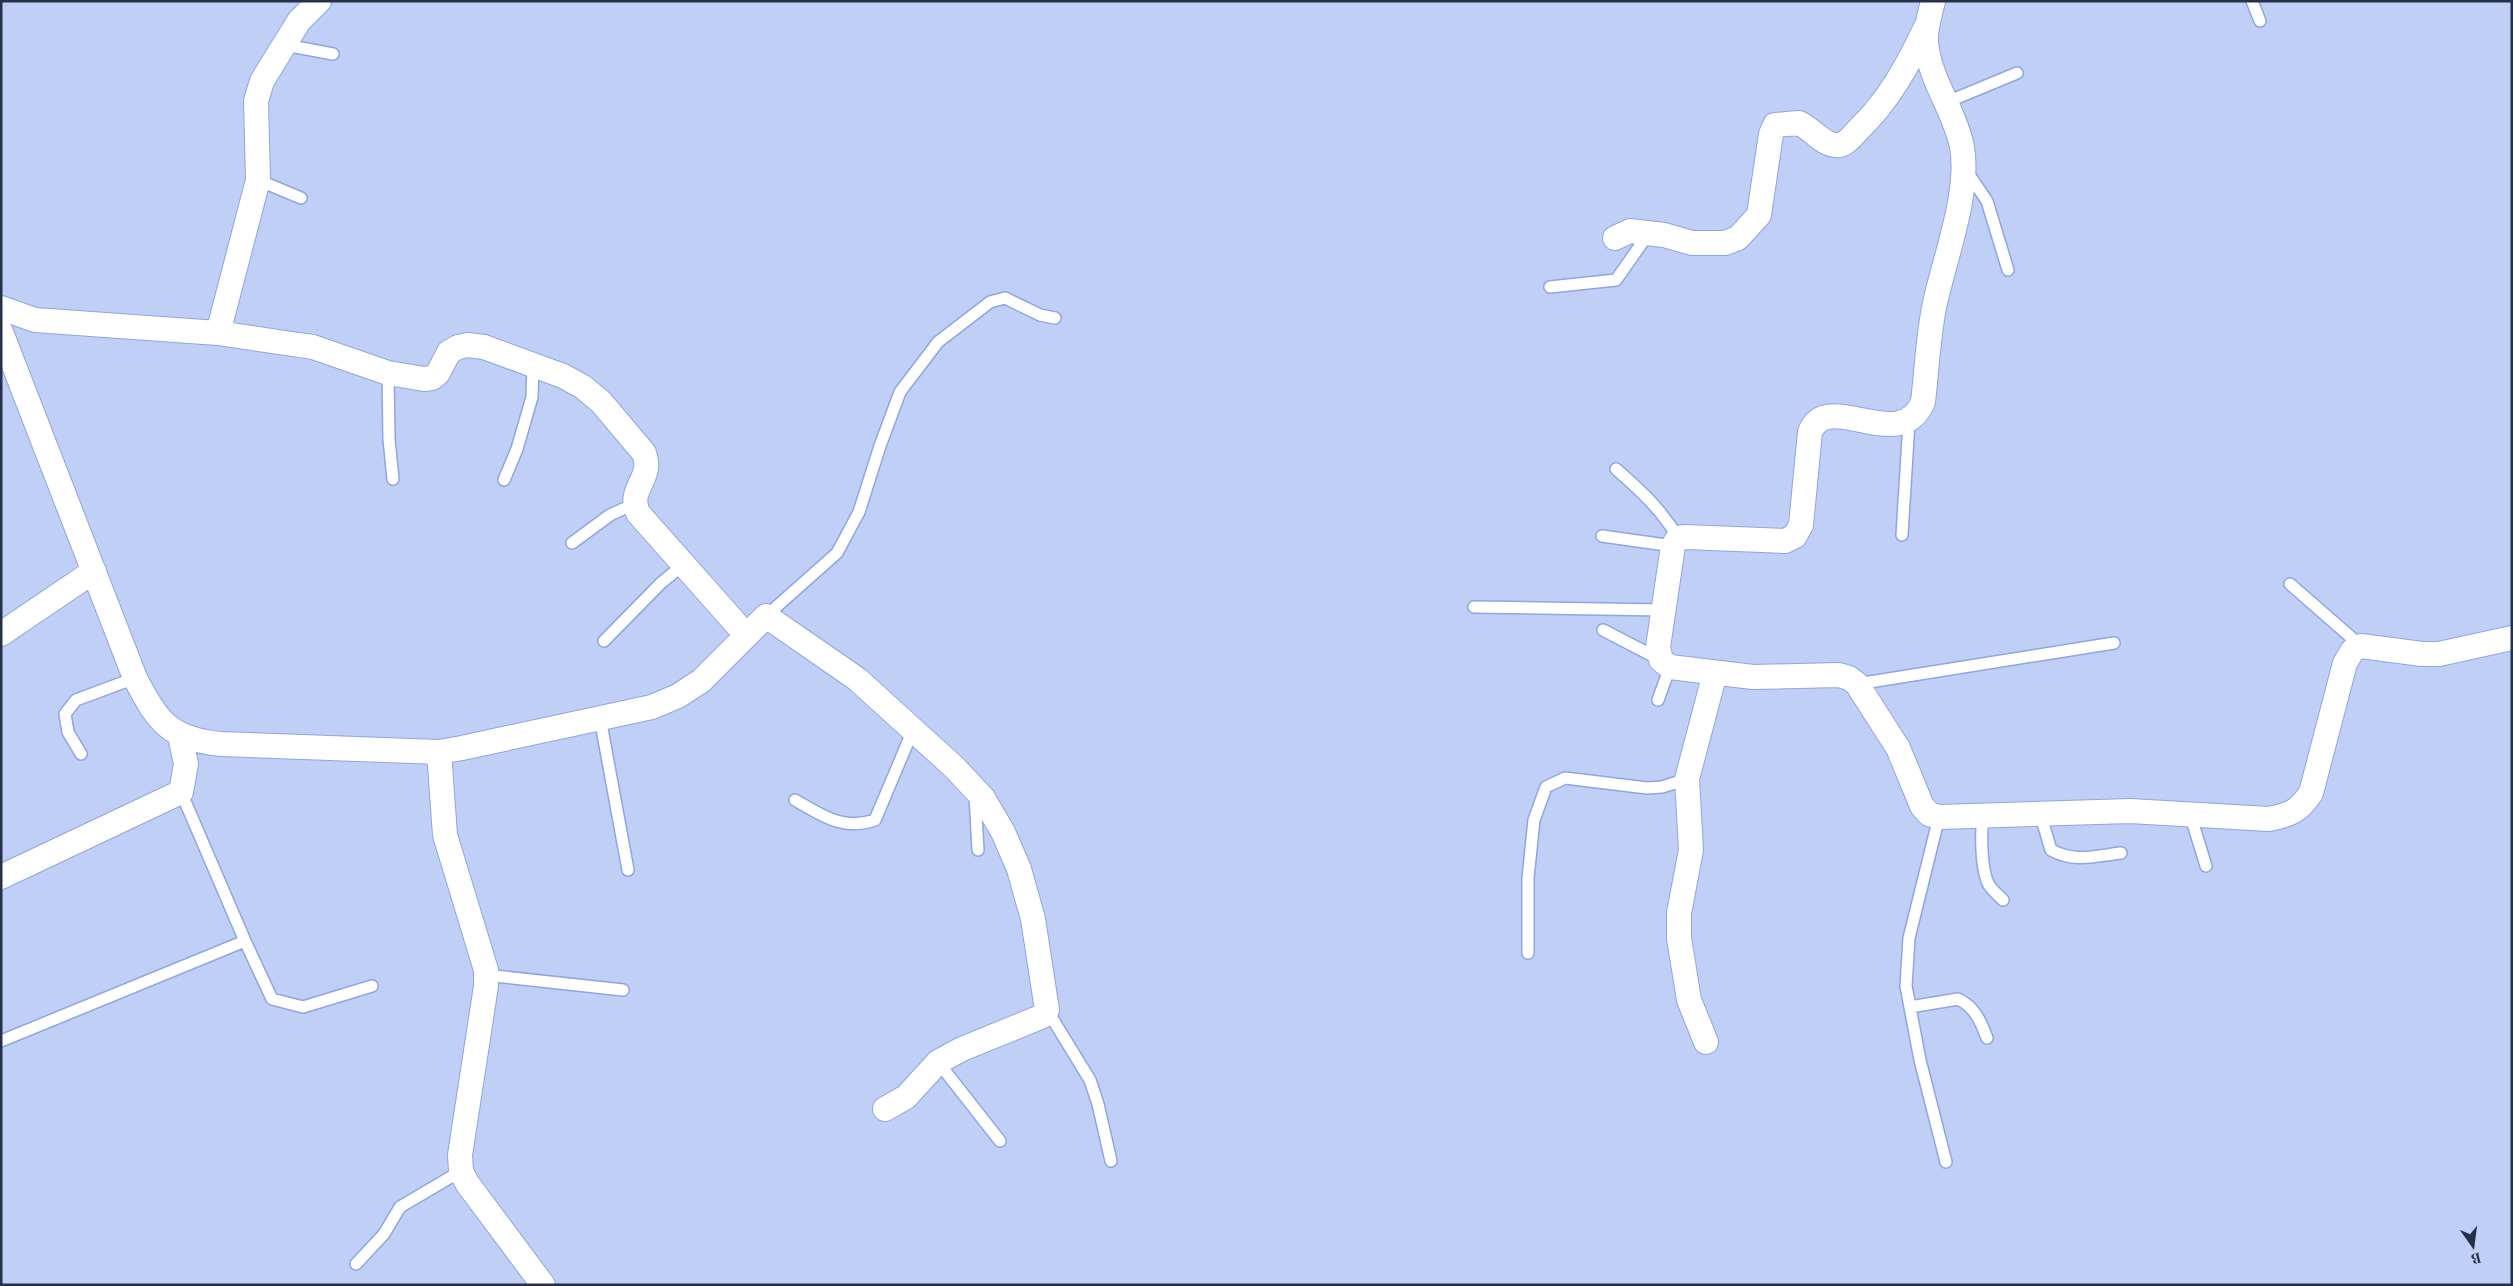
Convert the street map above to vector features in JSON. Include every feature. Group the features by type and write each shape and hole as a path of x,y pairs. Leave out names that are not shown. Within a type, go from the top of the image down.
{"street":[{"path":"218,333 258,180 256,100 262,81 299,21 318,1"},
{"path":"1614,238 1630,231 1649,233 1692,243 1725,243 1738,238 1759,215 1771,134 1775,126 1799,123 1828,143 1836,146 1845,143 1878,110 1909,64 1927,26 1934,1"},
{"path":"1927,26 1926,42 1929,59 1957,128 1964,167 1962,190 1932,318 1923,402 1918,414 1908,422 1897,425 1832,416 1821,418 1813,425 1810,432 1802,525 1795,536 1785,541 1675,542 1658,648 1665,664 1715,673 1768,678 1839,675 1849,678 1857,684 1898,748 1922,806 1928,814 1940,817 2130,811 2269,819 2286,816 2302,807 2311,793 2345,663 2353,650 2361,646 2422,654 2439,654 2512,638"},
{"path":"1,308 35,320 218,333 313,347 388,372 432,378 438,373 449,352 458,347 468,345 484,346 563,376 601,402 644,454 648,463 646,472 634,495 634,504 638,513 746,635"},
{"path":"35,320 2,334 135,678 154,711 180,736 197,742 221,744 439,752 652,707 678,696 701,681 766,616 857,679 956,768 983,798 1003,832 1019,869 1033,919 1047,1010 1043,1016 962,1049 938,1062 906,1097 885,1109"},
{"path":"1,634 94,570"},
{"path":"1706,1042 1690,1000 1679,938 1679,913 1691,850 1688,779 1715,673"},
{"path":"1,877 181,792 186,764 180,736"},
{"path":"439,752 445,834 482,952 486,975 460,1156 461,1171 467,1183 542,1285"}],"lane":[{"path":"2252,1 2260,21"},
{"path":"285,45 332,54"},
{"path":"1946,102 2017,73"},
{"path":"1964,167 1987,201 2008,270"},
{"path":"258,180 301,198"},
{"path":"1550,287 1616,280 1649,233"},
{"path":"766,616 837,553 859,512 900,392 938,342 990,302 1004,298 1040,316 1055,318"},
{"path":"504,480 517,449 532,397 533,365"},
{"path":"388,372 389,439 393,479"},
{"path":"1902,535 1908,422"},
{"path":"1602,536 1675,542 1668,519 1616,469"},
{"path":"572,543 610,515 634,504"},
{"path":"604,641 660,584 684,564"},
{"path":"2290,584 2361,646"},
{"path":"1474,607 1664,610"},
{"path":"1603,630 1665,664 1658,700"},
{"path":"1857,684 2114,643"},
{"path":"81,754 68,732 65,714 76,700 135,678"},
{"path":"600,718 628,870"},
{"path":"796,800 823,816 846,825 860,825 875,820 913,730"},
{"path":"1528,953 1528,878 1534,820 1546,787 1565,778 1647,788 1688,779"},
{"path":"975,789 978,850"},
{"path":"181,792 272,999 288,1005 303,1007 372,986"},
{"path":"2040,813 2051,850 2065,857 2079,858 2121,853"},
{"path":"2190,814 2206,866"},
{"path":"1984,815 1981,827 1985,869 1989,884 2002,900"},
{"path":"1940,817 1909,938 1906,986 1920,1060 1946,1162"},
{"path":"1,1041 245,941"},
{"path":"486,975 623,990"},
{"path":"1910,1006 1958,999 1972,1010 1980,1020 1986,1038"},
{"path":"1047,1010 1090,1080 1098,1104 1111,1161"},
{"path":"938,1062 1000,1141"},
{"path":"356,1264 384,1234 400,1207 461,1171"}]}
